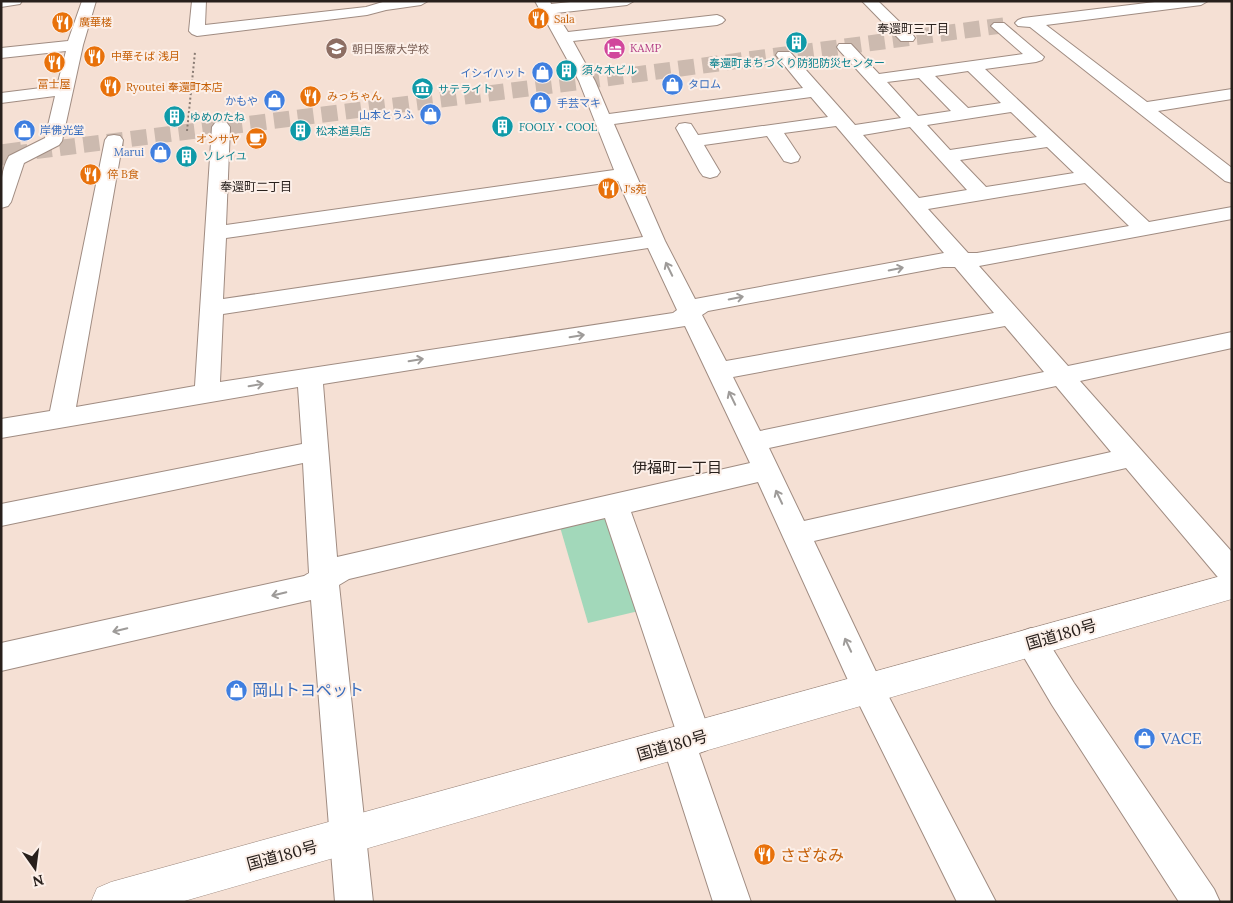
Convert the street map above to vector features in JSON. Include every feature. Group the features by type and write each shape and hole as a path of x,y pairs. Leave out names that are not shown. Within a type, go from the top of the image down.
{"highway":[{"name":"国道180号","path":"111,902 1232,586"}],"street":[{"path":"1,3 15,1"},
{"path":"1,202 16,160 52,141 75,45 88,1"},
{"path":"199,1 197,31 367,12 384,6 421,1"},
{"path":"627,1 544,5 564,37 587,81 655,241 753,442 868,689 977,902"},
{"path":"869,1 906,38"},
{"path":"876,79 1036,57 1002,26 1179,2 1201,1"},
{"path":"564,37 717,20"},
{"path":"1033,22 1232,177"},
{"path":"1,53 75,45"},
{"path":"845,47 980,194"},
{"path":"784,55 846,125 1060,377 1232,573"},
{"path":"972,66 1145,230"},
{"path":"922,73 964,114"},
{"path":"1,98 65,90"},
{"path":"604,120 815,91"},
{"path":"1144,108 1232,94"},
{"path":"692,141 772,130 913,121 1016,106"},
{"path":"674,110 710,172"},
{"path":"207,393 221,127"},
{"path":"772,130 791,157"},
{"path":"61,418 114,140"},
{"path":"946,156 1049,141"},
{"path":"215,233 625,174"},
{"path":"913,205 1088,176"},
{"path":"1,430 207,393 679,320 701,305 710,303 943,260 977,260 1232,213"},
{"path":"212,308 655,241"},
{"path":"719,372 1010,318"},
{"path":"753,442 1232,340"},
{"path":"310,377 324,579 354,902"},
{"path":"1,515 315,451"},
{"path":"796,534 1132,457"},
{"path":"1,657 311,587 342,568 766,470"},
{"path":"615,506 687,741 732,902"},
{"path":"1031,642 1063,694 1201,902"}],"path":[{"path":"187,131 197,31"}],"green space":[{"path":"610,516 643,610 588,623 560,527"}],"tunnel":[{"path":"12,154 587,81 1006,25"},
{"path":"1,155 22,152"}],"place":[{"name":"Sala","path":"538,19"},
{"name":"廣華楼","path":"63,22"},
{"name":"奉還町まちづくり防犯防災センター","path":"797,42"},
{"name":"KAMP","path":"614,48"},
{"name":"朝日医療大学校","path":"336,49"},
{"name":"中華そば 浅月","path":"95,56"},
{"name":"冨士屋","path":"54,63"},
{"name":"須々木ビル","path":"566,70"},
{"name":"イシイハット","path":"542,73"},
{"name":"タロム","path":"672,84"},
{"name":"Ryoutei 奉還町本店","path":"110,87"},
{"name":"サテライト","path":"422,89"},
{"name":"みっちゃん","path":"311,96"},
{"name":"かもや","path":"274,101"},
{"name":"手芸マキ","path":"541,103"},
{"name":"山本とうふ","path":"430,115"},
{"name":"ゆめのたね","path":"174,117"},
{"name":"FOOLY・COOL","path":"503,127"},
{"name":"岸佛光堂","path":"24,130"},
{"name":"松本道具店","path":"300,131"},
{"name":"オンサヤ","path":"256,139"},
{"name":"Marui","path":"160,152"},
{"name":"ソレイユ","path":"187,156"},
{"name":"倅 B食","path":"91,174"},
{"name":"J's苑","path":"608,189"},
{"name":"岡山トヨペット","path":"236,690"},
{"name":"VACE","path":"1145,738"},
{"name":"さざなみ","path":"764,855"}],"district":[{"name":"奉還町三丁目","path":"913,29"},
{"name":"奉還町二丁目","path":"256,187"},
{"name":"伊福町一丁目","path":"677,468"}]}
